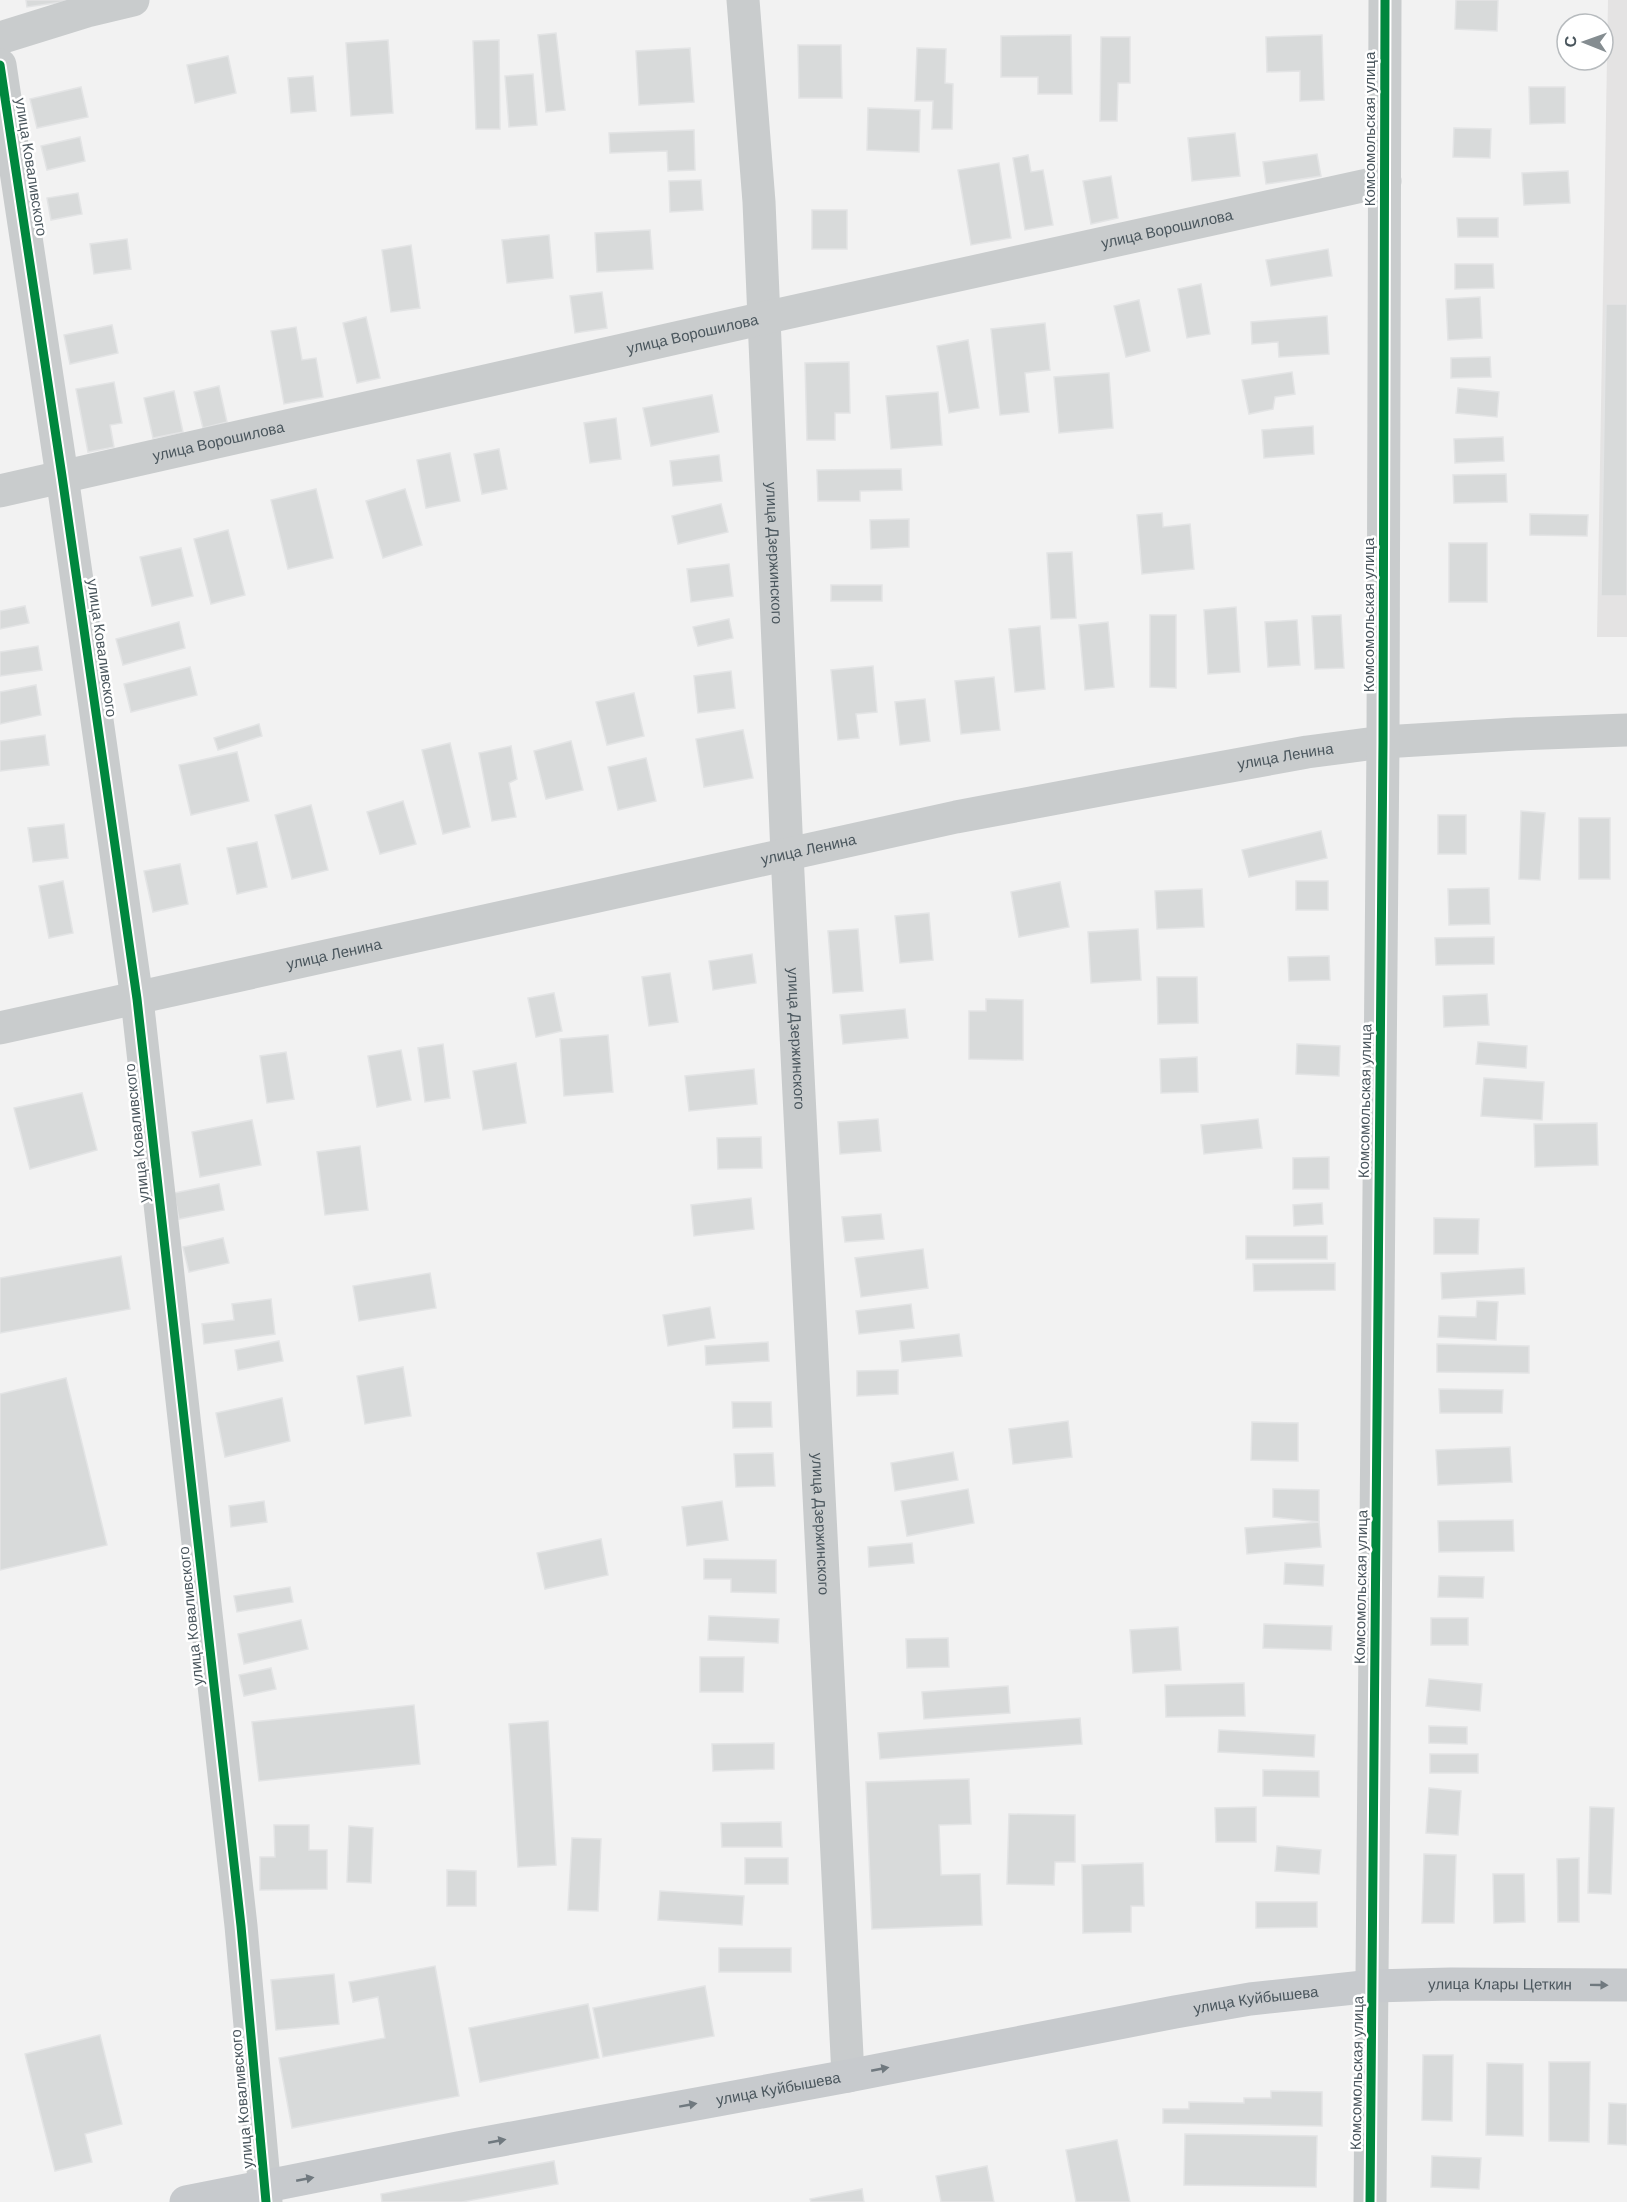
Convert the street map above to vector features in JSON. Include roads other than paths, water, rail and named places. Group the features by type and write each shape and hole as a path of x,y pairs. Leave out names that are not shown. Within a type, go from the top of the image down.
{"main road":[{"name":"улица Клары Цеткин","path":"1373,1986 1451,1984 1627,1986"},
{"name":"улица Куйбышева","path":"186,2202 265,2194 458,2148 848,2076 1174,2012 1261,1998 1373,1986"}],"street":[{"path":"0,38 87,11 133,0"},
{"name":"улица Дзержинского","path":"743,0 759,202 787,854 848,2076"},
{"name":"Комсомольская улица","path":"1370,2202 1383,742 1385,0"},
{"name":"улица Коваливского","path":"0,65 137,999 241,1926 265,2194"},
{"name":"улица Ворошилова","path":"0,491 764,318 1385,181"},
{"name":"улица Ленина","path":"0,1028 787,854 1121,786 1307,752 1383,742 1627,730"}]}
